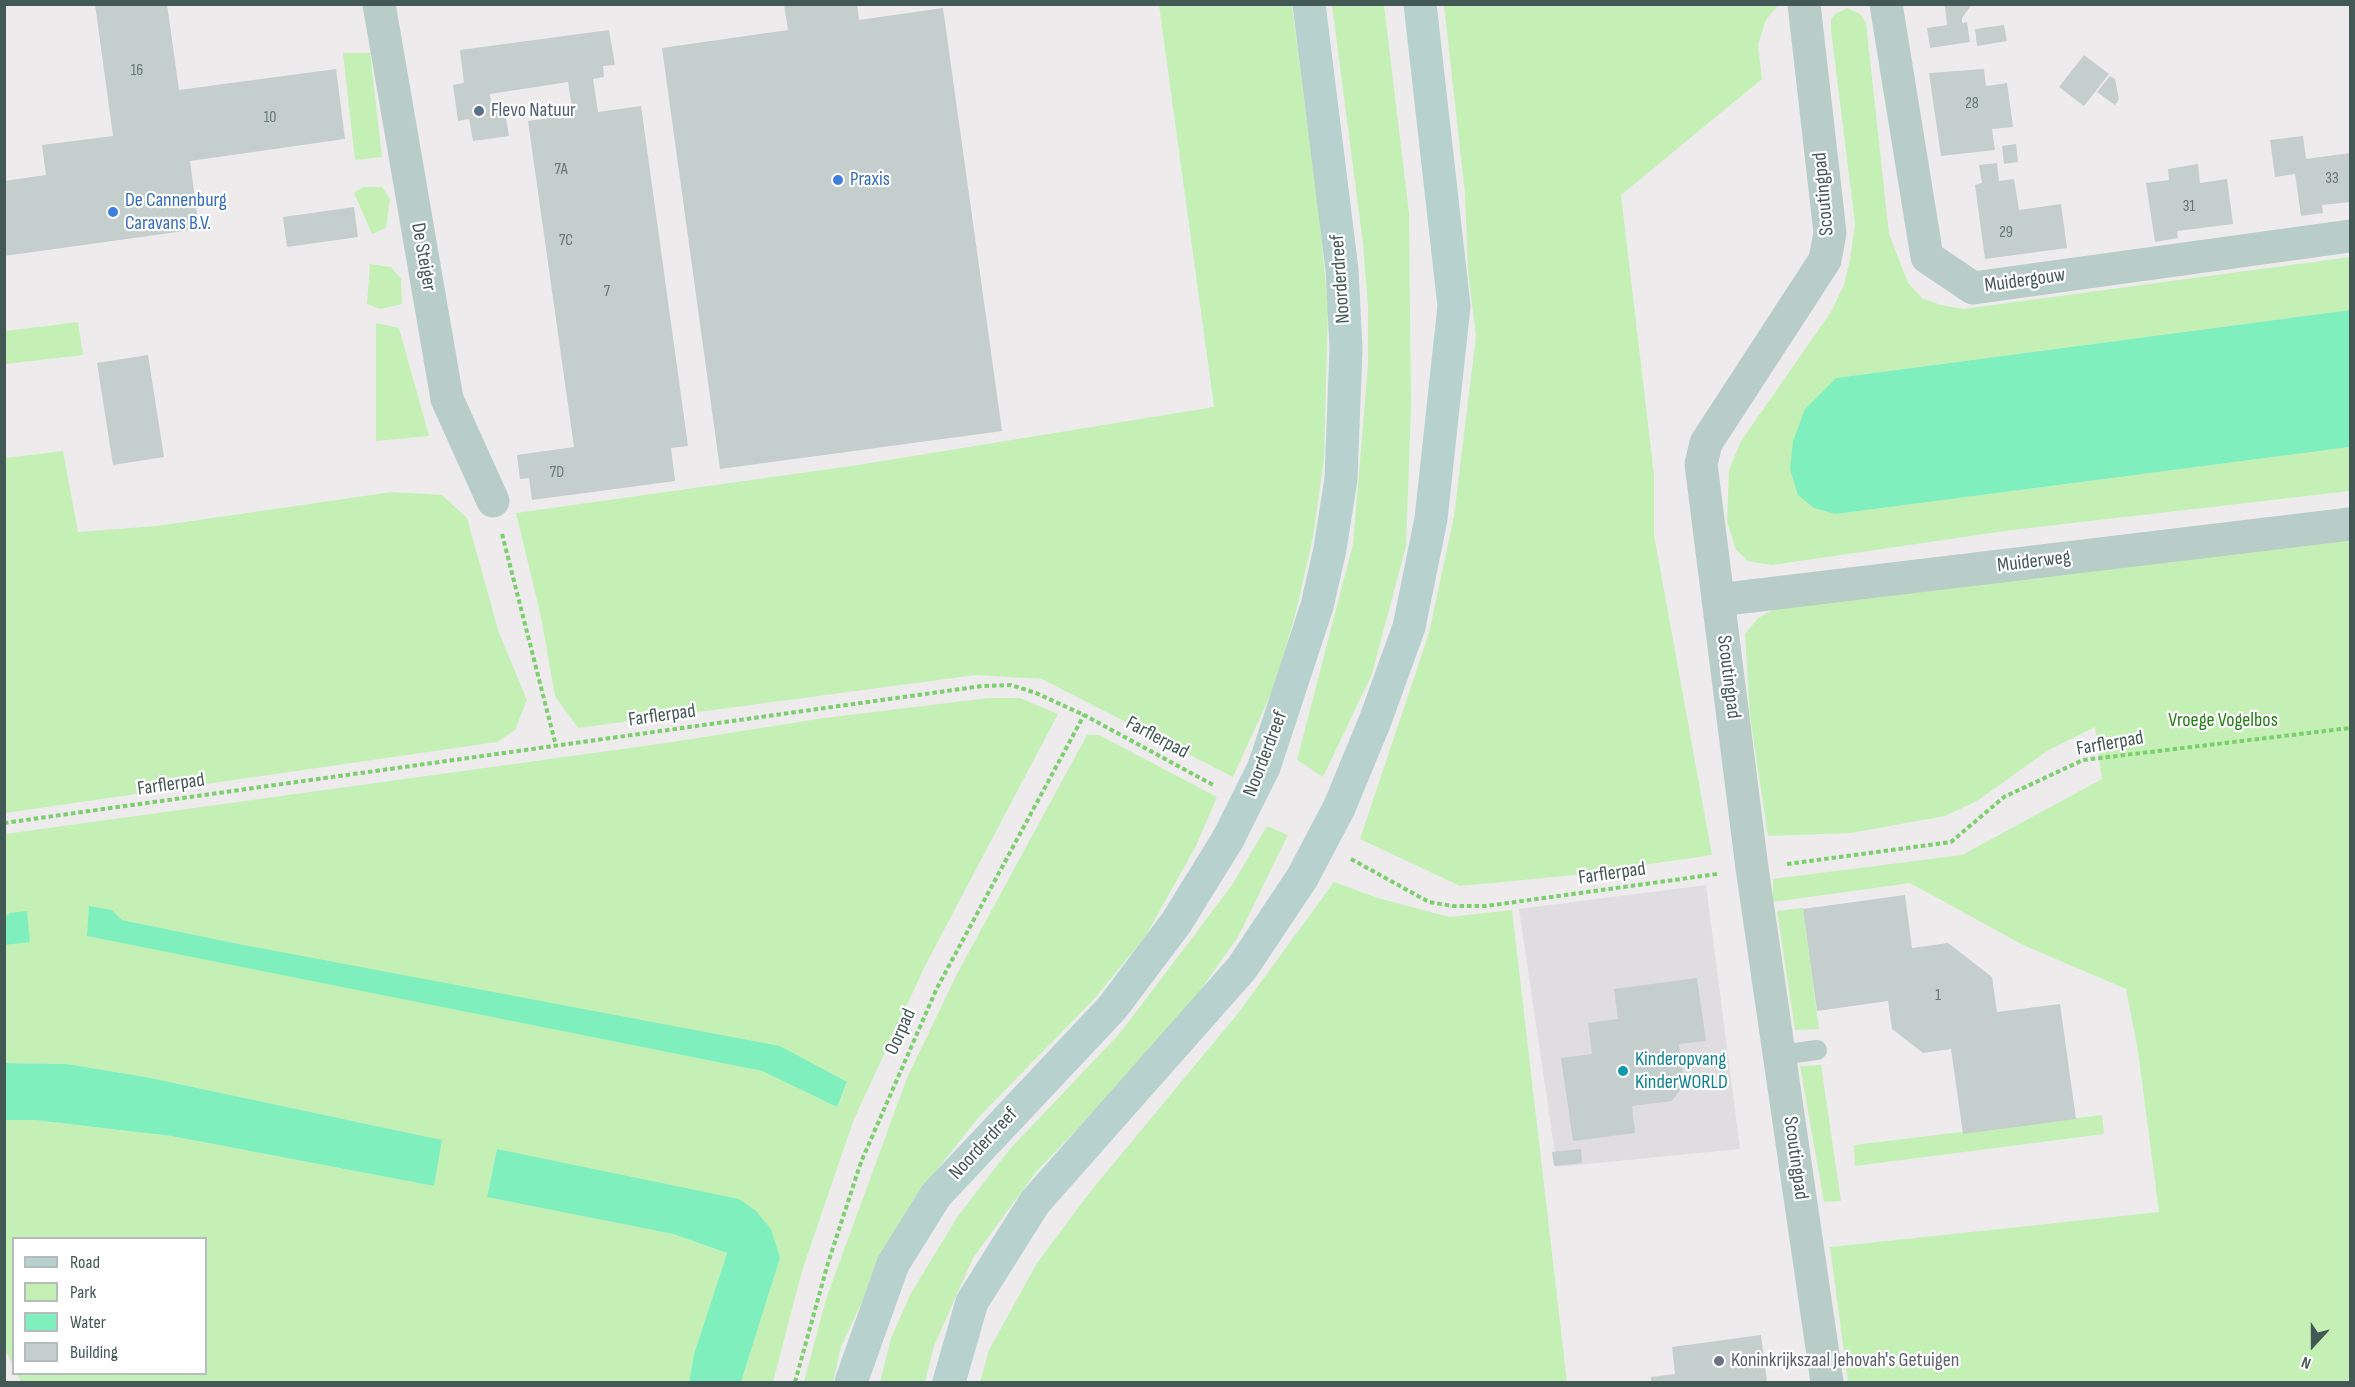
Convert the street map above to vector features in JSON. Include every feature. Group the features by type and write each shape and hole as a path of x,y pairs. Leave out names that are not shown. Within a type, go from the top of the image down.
{"main road":[{"name":"Noorderdreef","path":"851,1383 893,1264 936,1195 1112,1008 1176,923 1228,839 1264,767 1317,606 1330,549 1341,479 1346,348 1342,270 1309,4"},
{"path":"949,1383 972,1302 1035,1202 1242,968 1302,878 1339,808 1375,721 1409,627 1431,519 1454,306 1420,4"}],"street":[{"name":"De Steiger","path":"379,4 447,399 493,501"},
{"name":"Scoutingpad","path":"1804,4 1830,233 1825,260 1706,443 1701,464 1780,1055 1827,1383"},
{"name":"Muidergouw","path":"1886,4 1927,257 1973,288 2350,236"},
{"name":"Muiderweg","path":"1718,600 2350,524"}],"lane":[{"path":"1780,1055 1817,1050"}],"path":[{"path":"493,501 556,746"},
{"name":"Farflerpad","path":"4,823 982,686 1011,685 1036,693 1084,715 1222,789"},
{"name":"Oorpad","path":"795,1383 828,1263 861,1162 937,988 1084,715"},
{"name":"Farflerpad","path":"1791,864 1951,842 2004,797 2083,760 2350,728"},
{"name":"Farflerpad","path":"1346,855 1429,902 1453,906 1486,906 1723,873"}],"shaded area":[{"path":"1706,885 1740,1149 1557,1167 1519,909"}],"green space":[{"path":"1159,5 1292,5 1318,204 1328,308 1324,459 1313,537 1296,612 1274,687 1233,777 1042,679 976,675 578,728 555,696 541,617 516,513 858,465 1214,407"},
{"path":"1332,5 1384,5 1409,213 1411,406 1406,546 1372,674 1323,777 1297,760 1353,544 1368,365 1368,307 1363,244"},
{"path":"1444,5 1778,5 1766,20 1758,45 1762,79 1621,195 1654,475 1654,535 1712,855 1575,875 1460,886 1360,839 1429,633 1454,516 1476,336 1468,271 1465,194"},
{"path":"1847,8 1860,14 1866,23 1889,234 1908,283 1922,298 1941,305 1963,309 2350,257 2350,310 1836,378 1836,514 2350,447 2350,491 2012,530 1772,565 1748,561 1736,550 1727,522 1729,470 1741,441 1831,312 1844,285 1850,259 1855,224 1831,30 1831,20 1835,14"},
{"path":"343,53 370,53 382,157 355,160"},
{"path":"363,187 382,187 390,199 386,228 372,234 354,193"},
{"path":"370,264 391,267 401,279 402,304 380,309 367,304"},
{"path":"78,322 83,355 5,364 5,331"},
{"path":"376,323 399,328 429,436 376,441"},
{"path":"63,451 78,532 157,526 392,492 442,495 467,518 499,633 527,700 515,730 497,742 5,813 5,458"},
{"name":"Vroege Vogelbos","path":"2350,536 2350,1382 1848,1382 1830,1247 2159,1212 2138,1051 2126,989 2023,945 1910,883 1773,902 1773,879 1962,855 2102,779 2095,727 2047,751 1977,801 1945,816 1851,833 1768,836 1750,717 1745,634 1758,618 1779,607"},
{"path":"989,698 1020,698 1058,714 925,966 854,1119 802,1271 773,1382 741,1382 780,1258 497,1149 487,1196 673,1234 727,1253 694,1354 689,1382 21,1382 18,1375 207,1375 207,1237 12,1237 12,1364 5,1348 5,1120 34,1120 171,1136 434,1186 441,1140 146,1077 67,1064 5,1063 5,945 30,941 11,913 5,917 5,834 666,743 824,718","holes":["112,910 122,920 244,945 847,1083 837,1107 762,1071 87,935"]},
{"path":"1087,735 1099,735 1217,797 1196,846 1145,937 1095,998 978,1118 929,1180 884,1254 841,1347 833,1382 804,1382 826,1299 907,1078 958,972"},
{"path":"1267,826 1288,835 1238,937 1187,1009 1124,1080 1036,1172 973,1258 934,1346 925,1382 880,1382 891,1338 911,1293 958,1216 1009,1150 1120,1033 1232,885"},
{"path":"1334,882 1375,897 1449,917 1512,910 1567,1382 980,1382 989,1350 1037,1263 1090,1192 1239,1012"},
{"path":"1803,908 1819,1029 1795,1030 1777,911"},
{"path":"1821,1065 1841,1201 1824,1202 1800,1066"},
{"path":"2102,1115 2104,1134 1855,1166 1854,1145"}],"water":[{"path":"2350,310 2350,447 1836,514 1814,508 1798,495 1790,469 1793,441 1805,409 1836,378"},
{"path":"89,906 112,910 122,920 244,945 780,1046 847,1082 837,1107 762,1071 87,936"},
{"path":"27,911 30,942 5,945 5,917 10,913"},
{"path":"5,1063 67,1064 146,1077 442,1140 434,1186 171,1136 34,1120 5,1120"},
{"path":"497,1149 739,1199 756,1211 771,1229 780,1258 741,1382 689,1382 694,1354 727,1253 673,1234 487,1197"}],"building":[{"path":"95,4 167,4 179,90 336,69 345,139 190,161 199,229 4,256 4,181 46,175 42,145 113,136"},
{"path":"857,4 859,20 943,8 1002,431 720,469 662,48 788,30 784,5"},
{"path":"1942,4 1972,4 1962,18 1962,23 1967,22 1970,42 1930,48 1927,28 1947,25 1945,7"},
{"path":"2004,25 2007,41 1977,46 1975,29"},
{"path":"609,30 615,65 603,66 604,77 593,79 598,112 641,106 688,446 671,448 675,481 532,500 529,478 520,479 517,455 574,447 528,121 573,115 568,82 490,94 493,114 505,112 509,136 473,141 469,119 458,121 453,85 464,83 460,50"},
{"path":"2084,55 2109,74 2084,106 2059,87"},
{"path":"1984,69 1986,86 2007,83 2013,127 1992,129 1995,150 1941,156 1929,73"},
{"path":"2110,76 2115,79 2119,99 2115,105 2097,92"},
{"path":"2303,136 2306,159 2350,153 2350,202 2322,205 2323,213 2301,216 2295,174 2275,177 2270,140"},
{"path":"2016,144 2018,162 2004,164 2002,146"},
{"path":"1997,163 1999,181 2014,179 2019,210 2061,204 2067,248 1985,259 1975,185 1982,183 1979,165"},
{"path":"2198,164 2200,183 2227,179 2233,224 2177,231 2178,238 2155,242 2146,183 2169,180 2168,169"},
{"path":"354,207 358,237 287,247 283,217"},
{"path":"148,355 164,457 113,465 97,363"},
{"path":"1905,895 1912,948 1948,943 1992,977 1997,1012 2060,1004 2076,1119 1963,1134 1951,1049 1923,1053 1892,1029 1888,1001 1817,1011 1803,909"},
{"name":"Kinderopvang KinderWORLD","path":"1697,978 1706,1041 1679,1044 1684,1084 1672,1101 1632,1106 1635,1133 1573,1141 1561,1058 1592,1054 1588,1023 1618,1019 1614,989"},
{"path":"1581,1149 1582,1163 1554,1166 1552,1152"},
{"name":"Koninkrijkszaal Jehovah's Getuigen","path":"1761,1335 1767,1382 1651,1382 1651,1377 1675,1374 1672,1347"}],"place":[{"name":"Flevo Natuur","path":"479,111"},
{"name":"Praxis","path":"838,180"},
{"name":"De Cannenburg Caravans B.V.","path":"113,212"},
{"name":"Kinderopvang KinderWORLD","path":"1623,1071"},
{"name":"Koninkrijkszaal Jehovah's Getuigen","path":"1719,1361"}]}
